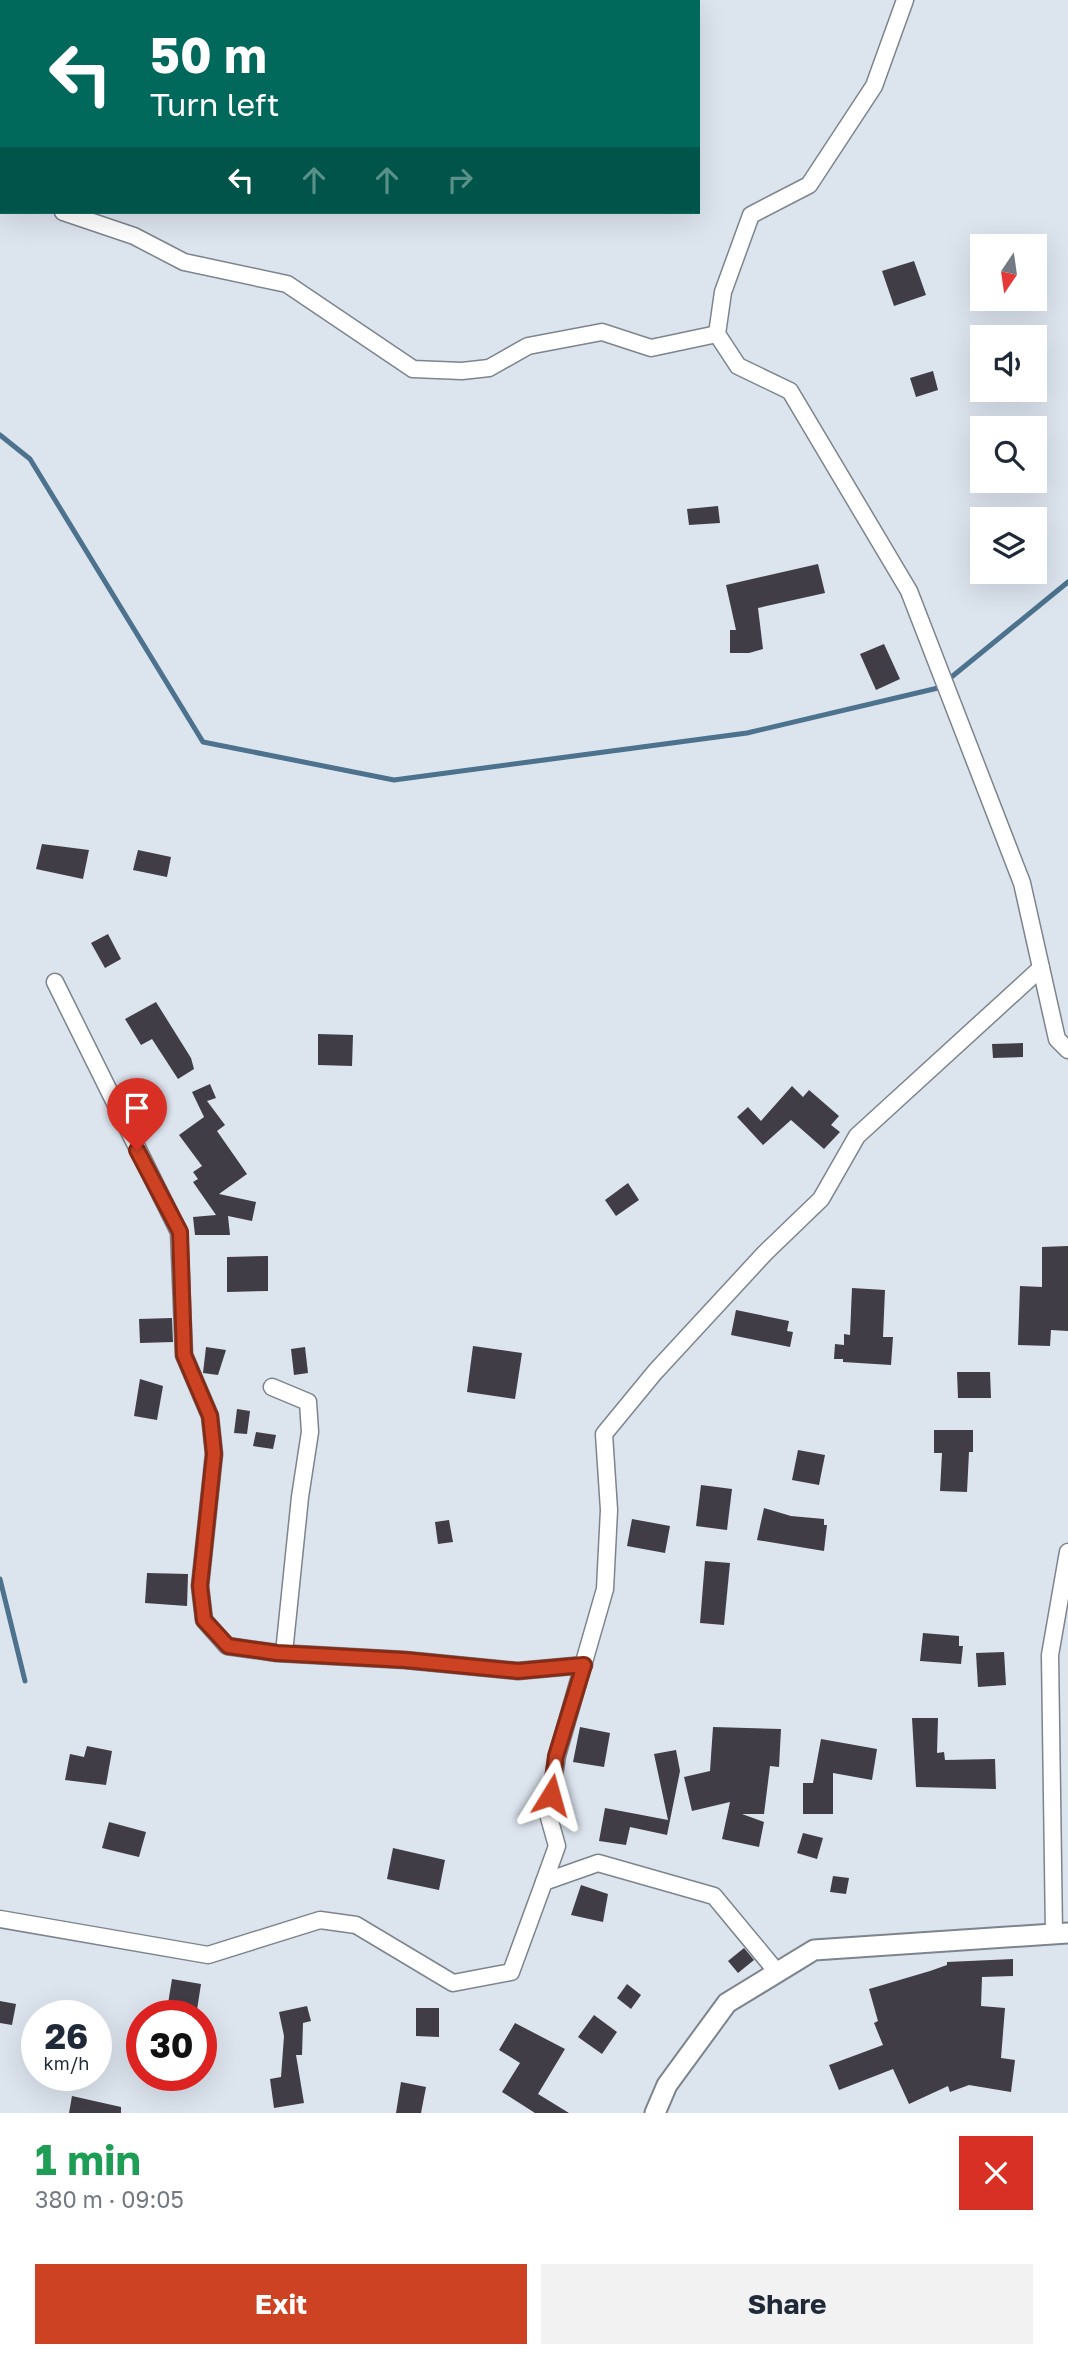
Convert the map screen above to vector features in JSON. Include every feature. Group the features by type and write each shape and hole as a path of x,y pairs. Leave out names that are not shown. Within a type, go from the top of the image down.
{"street":[{"path":"905,0 874,86 810,185 751,215 723,292 717,334 738,366 790,391 909,591 1022,883 1057,1039 1068,1050"},
{"path":"69,214 134,236 184,262 287,284 413,369 462,371 489,368 528,346 602,332 651,348 717,334"},
{"path":"0,1919 208,1955 279,1930 320,1920 356,1925 453,1983 511,1972 557,1846 548,1814 556,1756 605,1589 609,1510 604,1434 655,1372 765,1253 821,1199 857,1136 1041,968"},
{"path":"55,982 180,1232 184,1355 210,1416 214,1454 200,1586 204,1620 228,1646 284,1653 518,1671 584,1665"},
{"path":"272,1387 308,1402 310,1432 300,1497 284,1653"},
{"path":"655,2113 667,2085 727,2003 814,1950 1061,1934 1050,1655 1068,1552"},
{"path":"544,1882 598,1863 714,1896 778,1972"}],"building":[{"path":"914,261 926,295 894,306 882,271"},
{"path":"933,371 938,390 916,397 910,378"},
{"path":"718,506 720,523 689,525 687,509"},
{"path":"818,564 825,593 758,608 763,649 749,653 730,653 730,630 736,630 726,585"},
{"path":"884,644 900,679 876,690 860,654"},
{"path":"42,844 89,850 83,879 36,869"},
{"path":"138,850 171,857 167,877 133,870"},
{"path":"108,934 121,959 105,968 91,943"},
{"path":"156,1002 191,1058 194,1069 178,1079 152,1039 141,1045 125,1019"},
{"path":"318,1034 353,1035 352,1066 318,1065"},
{"path":"1023,1043 1023,1057 993,1058 992,1044"},
{"path":"210,1084 216,1098 207,1101 225,1125 217,1131 247,1174 219,1194 256,1202 252,1221 228,1216 230,1235 195,1235 193,1217 216,1215 193,1182 198,1179 193,1172 202,1166 179,1135 204,1117 192,1092"},
{"path":"792,1086 803,1097 809,1090 839,1116 831,1125 840,1132 824,1149 791,1120 763,1145 737,1117 748,1107 761,1121"},
{"path":"628,1183 639,1200 616,1216 605,1200"},
{"path":"1068,1246 1068,1331 1051,1330 1050,1346 1018,1345 1020,1286 1042,1287 1042,1247"},
{"path":"268,1256 268,1291 227,1292 227,1257"},
{"path":"852,1288 885,1290 883,1337 893,1337 891,1365 834,1359 835,1344 844,1345 844,1334 850,1335"},
{"path":"736,1310 789,1321 787,1331 793,1332 790,1347 731,1335"},
{"path":"172,1318 173,1342 140,1343 139,1319"},
{"path":"473,1346 522,1353 515,1399 467,1392"},
{"path":"206,1347 226,1350 218,1375 203,1373"},
{"path":"305,1347 308,1373 294,1375 291,1349"},
{"path":"957,1372 990,1372 991,1398 958,1398"},
{"path":"140,1379 163,1386 157,1420 134,1416"},
{"path":"237,1409 250,1411 247,1434 234,1433"},
{"path":"934,1430 973,1430 973,1452 969,1452 967,1492 940,1491 942,1453 934,1453"},
{"path":"256,1432 276,1435 273,1449 253,1446"},
{"path":"798,1450 825,1455 819,1485 792,1480"},
{"path":"701,1485 732,1489 727,1530 696,1526"},
{"path":"764,1508 791,1516 824,1519 824,1525 827,1525 824,1551 757,1540"},
{"path":"632,1519 670,1526 665,1553 627,1546"},
{"path":"449,1520 453,1542 438,1544 435,1522"},
{"path":"705,1561 730,1563 724,1625 700,1623"},
{"path":"147,1573 188,1574 187,1606 145,1603"},
{"path":"923,1633 959,1636 959,1646 963,1646 961,1664 920,1661"},
{"path":"1004,1652 1006,1685 978,1687 976,1653"},
{"path":"912,1718 938,1718 937,1753 944,1752 945,1760 995,1759 996,1789 916,1787"},
{"path":"580,1727 610,1733 604,1767 573,1762"},
{"path":"713,1727 781,1729 779,1767 770,1766 764,1814 742,1814 764,1822 759,1847 722,1839 730,1802 692,1811 684,1777 710,1771"},
{"path":"821,1739 877,1749 872,1780 833,1773 833,1814 803,1814 803,1783 813,1783"},
{"path":"87,1746 112,1751 106,1785 65,1780 70,1754 84,1757"},
{"path":"676,1750 680,1771 667,1835 630,1827 626,1845 599,1841 605,1808 668,1820 654,1754"},
{"path":"109,1822 146,1832 139,1857 102,1848"},
{"path":"803,1833 823,1838 817,1859 797,1853"},
{"path":"393,1848 445,1860 439,1890 387,1879"},
{"path":"833,1876 849,1878 846,1894 830,1892"},
{"path":"581,1885 608,1894 603,1922 571,1915"},
{"path":"744,1948 754,1960 738,1973 728,1961"},
{"path":"1013,1959 1013,1976 982,1977 981,2006 1005,2008 1001,2058 1015,2060 1011,2092 969,2085 950,2092 948,2086 909,2104 893,2069 839,2090 829,2065 883,2045 874,2023 878,2021 869,1989 930,1971 947,1965 947,1962"},
{"path":"172,1979 201,1984 198,2000 169,2000"},
{"path":"627,1984 641,1995 631,2009 617,1998"},
{"path":"0,2001 16,2004 12,2025 0,2023"},
{"path":"307,2006 311,2021 303,2023 302,2055 296,2055 304,2103 274,2108 270,2079 281,2077 284,2036 279,2012"},
{"path":"416,2008 439,2008 439,2037 416,2036"},
{"path":"594,2015 617,2032 602,2054 578,2037"},
{"path":"515,2023 565,2049 538,2094 569,2113 535,2113 502,2092 520,2063 499,2050"},
{"path":"401,2082 426,2087 421,2113 396,2113"},
{"path":"72,2096 121,2107 121,2113 69,2113"}],"waterway":[{"path":"0,435 30,459 203,742 394,780 747,733 938,688 1068,582"},
{"path":"0,1579 25,1681"}],"route":[{"path":"137,1150 180,1232 184,1355 210,1416 214,1454 200,1586 204,1620 228,1646 277,1653 405,1660 518,1671 584,1665 556,1756 551,1795"}]}
